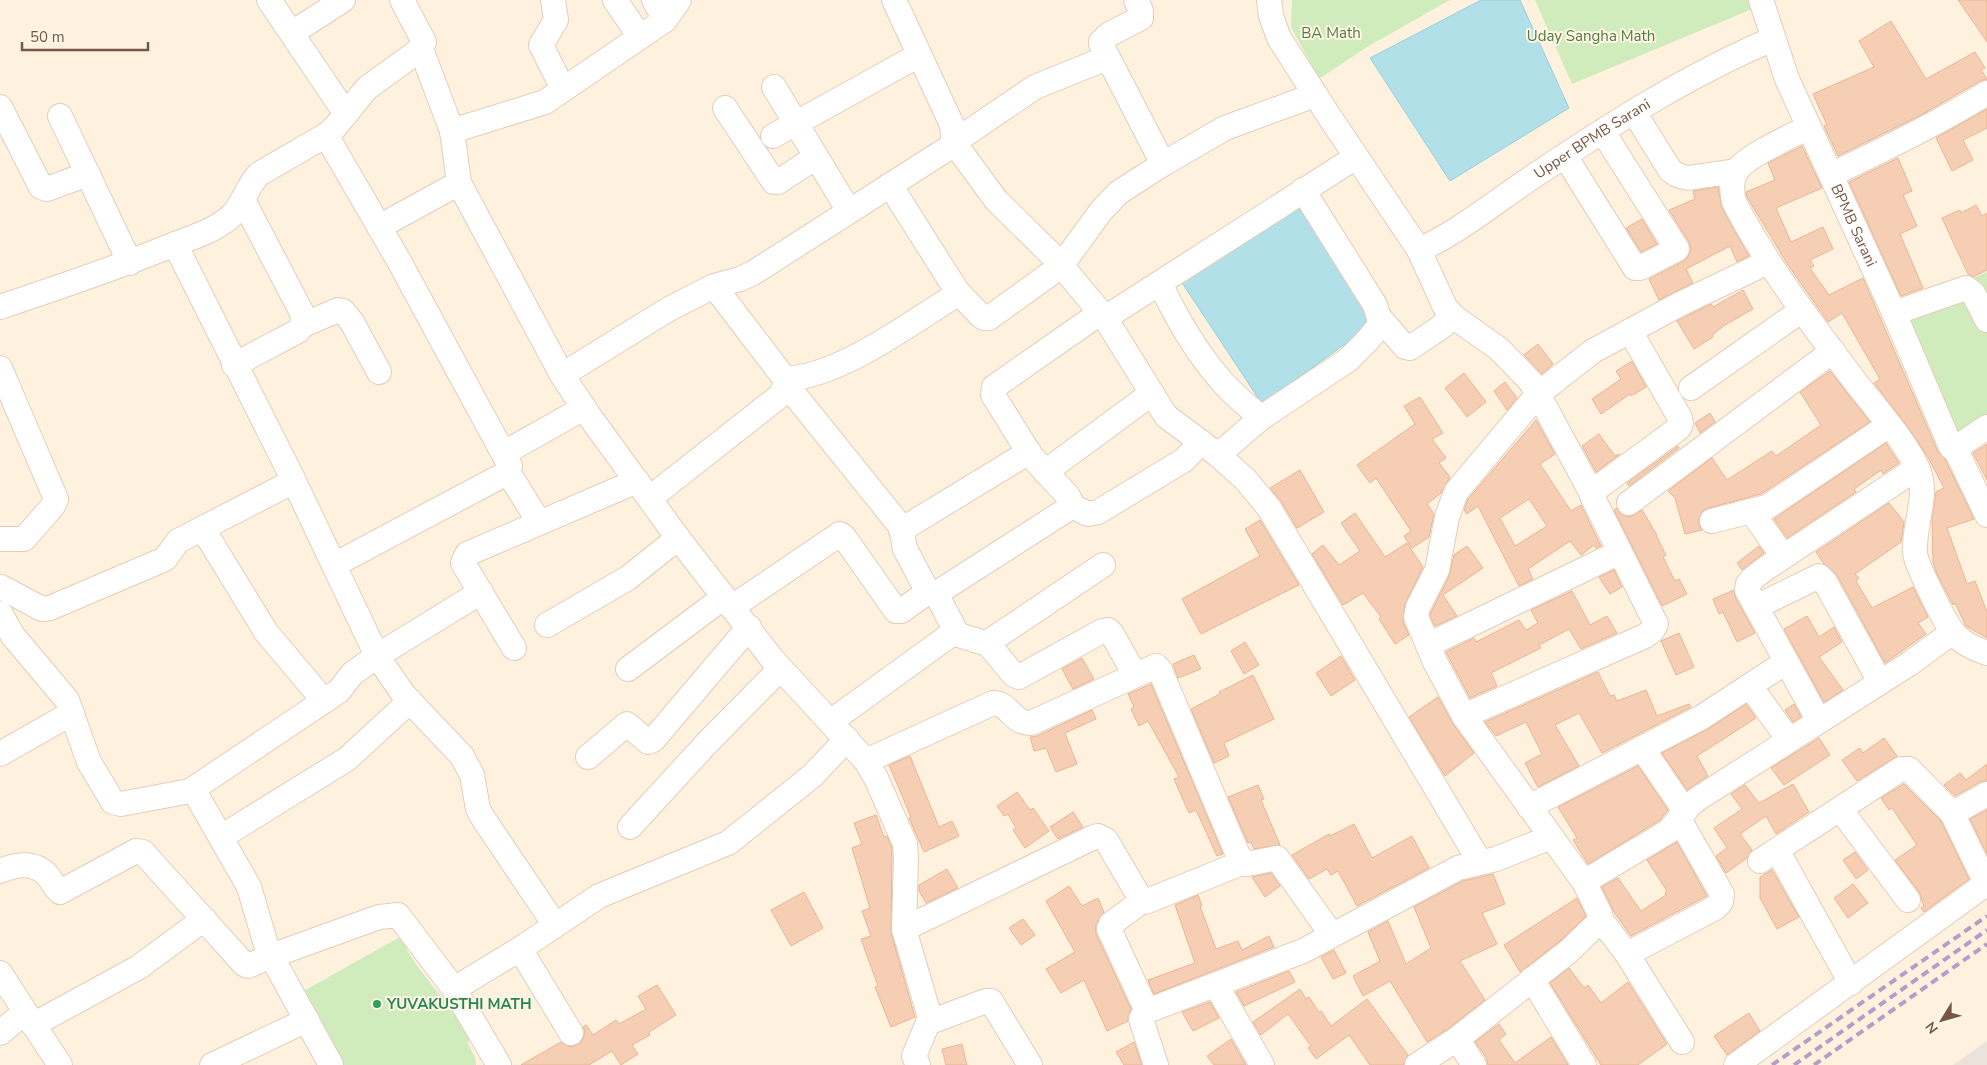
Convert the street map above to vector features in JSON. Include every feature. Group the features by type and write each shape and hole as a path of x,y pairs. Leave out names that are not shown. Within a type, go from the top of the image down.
{"street":[{"path":"269,0 346,114"},
{"path":"292,33 343,0"},
{"path":"402,0 424,42 422,49 452,131 459,183 562,375 678,538 748,628 780,669 866,761 876,778 905,844 904,929 930,1018 930,1022 914,1056 918,1065"},
{"path":"553,0 556,20 542,44 564,89"},
{"path":"616,0 640,37"},
{"path":"452,131 545,102 640,37 660,10 679,0"},
{"path":"894,0 952,125 954,144 996,200 1062,266 1102,316 1166,416 1210,448 1245,479 1269,508 1480,862"},
{"path":"1136,0 1141,11 1141,17 1108,35 1101,42 1107,58 1163,164"},
{"name":"BPMB Sarani","path":"1761,0 1787,78 1953,448 1987,515"},
{"path":"1267,5 1279,38 1419,250 1445,307 1450,314 1500,349 1530,381 1592,494 1592,500 1656,621 1652,631 1464,716"},
{"name":"Upper BPMB Sarani","path":"1419,250 1452,233 1565,156 1681,84 1734,56 1774,39"},
{"path":"0,307 130,263 221,223 236,212 254,179 259,174 326,135 367,88 422,49"},
{"path":"773,136 919,55"},
{"path":"562,375 669,309 714,286 746,276 954,144 1035,86 1107,58"},
{"path":"774,87 849,211"},
{"path":"1831,175 1898,142 1987,93"},
{"path":"890,185 957,291 986,319 1062,266 1113,197 1163,164 1225,128 1316,95"},
{"path":"0,107 41,187 47,189 88,174"},
{"path":"725,108 774,182 778,182 816,157"},
{"path":"1634,112 1670,170 1677,175 1688,178 1736,171 1754,157 1809,127"},
{"path":"60,116 130,263"},
{"path":"1565,156 1635,268 1640,268 1677,249 1603,132"},
{"path":"326,135 379,227 540,522"},
{"path":"1303,190 1375,305 1380,324 1367,341 1348,360 1261,418 1098,512 1088,514 1072,506 1068,496 1029,452 992,395 994,387 1102,316 1160,283 1303,190 1356,157"},
{"path":"1736,171 1732,182 1734,202 1768,262 1832,351 1889,425 1917,468 1923,492 1916,528 1916,561 1953,632 1975,649 1987,653"},
{"path":"379,227 459,183"},
{"path":"242,200 300,311 304,325"},
{"path":"175,244 234,365 294,481 377,656 410,701 456,748 465,760 472,775 478,809 555,925"},
{"path":"1682,1042 1627,954 1601,920 1600,914 1584,882 1464,716 1428,645 1416,613 1437,570 1447,517 1456,492 1538,394 1593,350 1680,304 1768,262"},
{"path":"1160,283 1178,320 1196,350 1220,380 1261,418"},
{"path":"628,669 728,602 840,534 844,537 892,608 899,612 928,592 906,553 901,530 782,378 714,286"},
{"path":"1894,313 1966,288 1973,293 1987,320"},
{"path":"786,382 830,369 861,353 954,297 957,291"},
{"path":"234,365 298,331 304,325 338,310 343,311 352,322 379,372"},
{"path":"1691,388 1802,310"},
{"path":"1379,318 1405,347 1410,348 1444,325 1450,314"},
{"path":"1592,494 1679,428 1681,424 1680,418 1630,331"},
{"path":"1629,502 1832,351"},
{"path":"0,368 56,499 53,506 24,539 0,539"},
{"path":"514,648 464,563 467,554 540,522 643,490 781,395 786,382"},
{"path":"1045,472 1151,394"},
{"path":"334,565 506,462 584,408"},
{"path":"1712,521 1767,507 1889,425"},
{"path":"1953,448 1987,428"},
{"path":"901,530 1029,452"},
{"path":"1819,721 1747,590 1748,584 1783,556 1917,468"},
{"path":"0,573 2,579 0,589 42,609 46,609 165,559 178,541 294,481"},
{"path":"830,722 952,634 954,628 939,599 940,591 1072,506"},
{"path":"1751,511 1783,556"},
{"path":"203,529 266,632 324,701"},
{"path":"547,625 628,578 678,538"},
{"path":"1428,645 1620,552"},
{"path":"987,643 1103,565"},
{"path":"1756,606 1819,576 1825,582 1880,682"},
{"path":"0,613 10,633 65,697 89,762 115,803 121,804 190,791 341,689 353,674 377,656 481,592"},
{"path":"588,757 627,724 648,742 653,740 748,628"},
{"path":"952,634 987,643 1014,675 1019,677 1102,631 1108,630 1135,675"},
{"path":"1584,882 1669,831 1699,798 1909,664 1953,632"},
{"path":"1529,807 1702,717 1786,662"},
{"path":"866,761 993,703 1000,704 1022,723 1031,723 1156,666 1160,670 1238,855 1244,862 1250,864 1278,858 1332,935"},
{"path":"630,827 707,742 780,669"},
{"path":"1750,686 1789,740"},
{"path":"221,838 347,759 410,701"},
{"path":"0,754 72,713"},
{"path":"454,989 520,949 599,896 728,843 812,776 847,740"},
{"path":"1627,954 1715,908 1723,898 1682,815 1642,748"},
{"path":"1736,1065 1851,983 1983,886 1984,879 1952,813 1909,769 1905,768 1896,772 1768,856 1851,983"},
{"path":"190,791 196,794 249,887 265,944 331,1065"},
{"path":"1952,813 1957,812 1987,794"},
{"path":"1840,809 1908,900"},
{"path":"904,929 1098,836 1106,840 1142,901"},
{"path":"1156,1065 1141,1019 1147,1011 1294,955 1458,868 1496,859 1551,837"},
{"path":"0,871 18,864 40,869 60,892 136,851 141,852 246,965 252,966 271,956 379,917 398,915 454,989 500,1065"},
{"path":"1147,1011 1109,929 1111,924 1142,901 1244,862"},
{"path":"0,1033 139,967 204,920"},
{"path":"1417,1065 1457,1038 1569,951 1601,920"},
{"path":"520,949 570,1033"},
{"path":"0,973 60,1065"},
{"path":"1532,979 1584,1065"},
{"path":"1216,985 1262,1065"},
{"path":"930,1022 986,1001 991,1001 1030,1065"},
{"path":"212,1065 307,1020"},
{"path":"1457,1038 1474,1065"}],"shaded area":[{"path":"1987,1041 1987,1065 1953,1065"}],"green space":[{"name":"BA Math","path":"1292,0 1450,0 1367,47 1319,79 1291,27"},
{"name":"Uday Sangha Math","path":"1535,0 1754,0 1757,7 1572,84"},
{"path":"1987,272 1987,426 1957,447 1894,313"},
{"name":"YUVAKUSTHI MATH","path":"398,938 403,939 408,952 418,967 458,1015 469,1036 468,1044 475,1057 476,1065 339,1065 300,993"}],"water":[{"path":"1481,0 1520,0 1569,108 1450,181 1370,58"},
{"path":"1300,194 1378,324 1345,344 1262,404 1177,275"}],"building":[{"path":"1958,0 1987,0 1987,42"},
{"path":"1891,21 1926,79 1975,52 1985,68 1981,70 1987,79 1980,81 1923,114 1838,156 1824,126 1827,125 1813,94 1874,67 1859,41"},
{"path":"1987,109 1987,128 1963,140 1973,160 1952,171 1936,138"},
{"path":"1802,146 1822,188 1776,208 1791,242 1823,227 1833,249 1810,260 1814,266 1810,268 1829,295 1863,278 1938,452 1945,459 1974,519 1947,528 1967,584 1975,581 1987,612 1987,638 1966,626 1955,603 1953,605 1937,574 1933,562 1932,519 1936,492 1944,488 1929,459 1908,427 1874,383 1880,379 1842,313 1828,322 1788,265 1747,197 1746,192 1775,180 1768,163"},
{"path":"1898,158 1912,191 1903,195 1917,226 1900,234 1923,288 1901,296 1849,182"},
{"path":"1718,187 1722,208 1749,256 1737,262 1730,246 1686,269 1693,283 1659,300 1649,279 1684,261 1691,249 1689,242 1669,210 1695,199 1693,191"},
{"path":"1976,205 1982,216 1987,213 1987,270 1973,277 1968,274 1942,218 1960,210 1961,213"},
{"path":"1642,219 1657,244 1641,252 1626,228"},
{"path":"1743,290 1753,309 1725,325 1712,335 1713,337 1694,349 1677,321 1711,304 1713,307"},
{"path":"1538,344 1553,364 1542,374 1524,355"},
{"path":"1632,361 1646,387 1631,396 1630,394 1601,414 1592,399 1621,379 1616,371"},
{"path":"1830,371 1870,422 1761,494 1703,511 1699,518 1702,530 1685,534 1675,498 1668,491 1712,458 1727,480 1772,451 1776,456 1821,425 1800,392"},
{"path":"1464,373 1486,402 1467,417 1445,388"},
{"path":"1505,382 1517,398 1507,410 1494,391"},
{"path":"1420,397 1443,433 1432,439 1446,458 1439,463 1450,477 1441,493 1427,504 1434,514 1429,537 1412,548 1404,536 1411,531 1376,478 1370,483 1357,465 1415,424 1404,406"},
{"path":"1710,413 1715,422 1700,433 1695,423"},
{"path":"1536,420 1555,454 1540,464 1571,511 1581,505 1601,546 1596,548 1594,545 1581,555 1570,541 1528,569 1533,579 1519,586 1478,506 1467,514 1464,510 1468,499","holes":["1529,499 1547,526 1515,546 1500,518"]},
{"path":"1599,434 1615,456 1620,454 1596,472 1582,446"},
{"path":"1886,443 1899,463 1883,474 1881,470 1854,489 1856,492 1787,538 1774,519"},
{"path":"1987,444 1987,480 1973,453"},
{"path":"1678,446 1679,448 1629,486 1627,483"},
{"path":"1300,470 1324,512 1297,528 1281,501 1270,488"},
{"path":"1889,503 1904,522 1901,542 1855,574 1859,578 1856,581 1872,608 1913,587 1928,617 1918,623 1926,634 1885,663 1837,575 1824,564 1816,552"},
{"path":"1617,508 1623,515 1630,517 1642,510 1657,535 1666,555 1663,557 1675,581 1679,579 1687,594 1662,606 1614,510"},
{"path":"1355,513 1385,557 1407,543 1423,567 1405,604 1403,622 1409,635 1395,644 1379,619 1381,617 1363,593 1343,605 1312,554 1323,545 1339,565 1360,551 1341,523"},
{"path":"1260,520 1299,585 1201,634 1182,599 1260,556 1245,529"},
{"path":"1467,546 1483,568 1443,595 1457,616 1435,626 1430,616 1431,612 1449,576 1454,555"},
{"path":"1759,546 1764,553 1742,570 1737,563"},
{"path":"1614,570 1622,587 1610,594 1599,577"},
{"path":"1734,590 1735,597 1755,633 1737,642 1723,612 1719,614 1713,599"},
{"path":"1572,591 1590,625 1607,616 1617,633 1581,649 1569,629 1539,645 1541,648 1491,673 1497,686 1470,698 1446,652 1474,638 1476,642 1519,620 1526,630 1538,623 1531,610"},
{"path":"1807,616 1819,637 1834,627 1842,642 1819,657 1843,690 1824,702 1784,629"},
{"path":"1679,633 1694,667 1676,675 1661,641"},
{"path":"1245,642 1259,665 1244,674 1231,651"},
{"path":"1194,655 1201,669 1178,678 1173,664"},
{"path":"1341,656 1355,680 1331,696 1316,673"},
{"path":"1082,658 1094,679 1073,689 1062,669"},
{"path":"1598,672 1610,696 1614,695 1617,701 1646,690 1657,716 1689,704 1691,707 1602,753 1579,713 1555,725 1579,766 1538,787 1525,763 1542,754 1526,722 1496,736 1485,722"},
{"path":"1253,675 1274,719 1224,743 1229,756 1214,763 1191,709"},
{"path":"1151,684 1223,854 1217,856 1196,810 1189,813 1174,779 1179,777 1148,721 1139,726 1131,709 1134,707 1128,694"},
{"path":"1438,697 1453,724 1474,753 1445,776 1409,717"},
{"path":"1746,704 1756,718 1697,756 1708,776 1687,790 1662,753 1708,729"},
{"path":"1794,704 1801,717 1793,722 1785,710"},
{"path":"1092,710 1096,719 1065,733 1077,764 1056,772 1046,748 1034,751 1030,737 1037,736"},
{"path":"1819,738 1830,755 1784,785 1771,768"},
{"path":"1884,738 1897,756 1857,781 1842,760 1860,748 1863,753"},
{"path":"910,756 939,827 952,821 959,836 924,852 889,765"},
{"path":"1987,764 1987,780 1955,796 1944,785 1960,773 1966,780"},
{"path":"1638,766 1668,810 1660,820 1588,864 1573,840 1577,838 1558,807"},
{"path":"1793,784 1809,812 1776,834 1766,816 1740,834 1752,850 1747,858 1726,873 1716,856 1727,848 1714,828 1742,809 1731,794 1745,785 1759,803"},
{"path":"1904,784 1941,821 1969,879 1924,912 1921,908 1924,906 1919,892 1895,860 1917,845 1892,808 1889,810 1881,798"},
{"path":"1258,785 1264,799 1261,800 1280,845 1254,849 1251,842 1248,843 1228,797"},
{"path":"1017,792 1030,810 1033,808 1049,831 1025,848 1013,830 1016,828 1008,814 1004,816 997,806"},
{"path":"1987,810 1987,854 1970,819"},
{"path":"1073,812 1083,827 1058,839 1050,827"},
{"path":"876,815 884,837 887,836 892,848 891,933 915,1017 891,1027 875,987 878,986 861,939 871,936 862,911 870,908 852,848 862,844 854,823"},
{"path":"1354,824 1372,858 1412,836 1429,868 1357,906 1338,871 1331,875 1327,869 1309,879 1292,855 1329,834 1330,836"},
{"path":"1677,842 1707,896 1631,936 1614,912 1602,887 1618,878 1641,911 1666,895 1667,891 1647,860"},
{"path":"1855,852 1868,870 1856,879 1843,860"},
{"path":"947,869 958,888 926,903 919,891 919,885"},
{"path":"1772,870 1799,917 1777,929 1760,898 1760,877"},
{"path":"1271,873 1280,886 1265,897 1252,877"},
{"path":"1493,874 1505,904 1482,913 1497,944 1460,961 1485,1000 1449,1028 1427,1042 1390,981 1363,996 1353,976 1380,961 1368,932 1388,921 1406,964 1431,948 1414,907 1463,881"},
{"path":"1853,884 1868,903 1848,918 1834,898"},
{"path":"1069,886 1082,906 1098,898 1104,912 1096,924 1096,934 1131,1009 1128,1021 1107,1031 1084,980 1061,993 1046,969 1075,952 1046,901"},
{"path":"804,892 823,928 791,946 771,910"},
{"path":"1198,895 1202,906 1200,906 1216,949 1238,941 1242,950 1269,936 1274,947 1154,994 1148,980 1195,963 1175,905"},
{"path":"1577,898 1586,916 1560,941 1520,972 1504,945"},
{"path":"1023,919 1035,935 1021,945 1009,928"},
{"path":"1334,950 1346,973 1333,979 1321,957"},
{"path":"1569,968 1584,988 1588,985 1601,1003 1628,982 1667,1044 1638,1065 1601,1065 1550,983"},
{"path":"1289,971 1295,982 1244,1006 1236,992"},
{"path":"657,985 676,1015 649,1032 650,1035 632,1045 638,1054 621,1065 612,1051 589,1065 521,1065 561,1042 571,1047 579,1044 585,1032 583,1027 586,1025 593,1035 616,1020 619,1024 646,1009 638,996"},
{"path":"1300,989 1306,999 1309,997 1319,1012 1321,1011 1331,1026 1367,999 1408,1055 1403,1065 1370,1065 1349,1035 1316,1059 1308,1048 1311,1046 1288,1014 1261,1035 1253,1022"},
{"path":"1210,1002 1219,1018 1193,1031 1182,1012"},
{"path":"1749,1013 1760,1031 1727,1055 1714,1036"},
{"path":"1499,1024 1506,1034 1499,1040 1515,1063 1551,1037 1568,1065 1488,1065 1486,1057 1475,1042"},
{"path":"1231,1039 1246,1065 1214,1065 1207,1056"},
{"path":"1134,1042 1142,1065 1124,1065 1116,1052"},
{"path":"962,1044 967,1065 946,1065 942,1049"}],"railway":[{"path":"1772,1065 1987,916"},
{"path":"1794,1065 1987,930"},
{"path":"1814,1065 1987,944"}],"place":[{"name":"YUVAKUSTHI MATH","path":"377,1004"}]}
